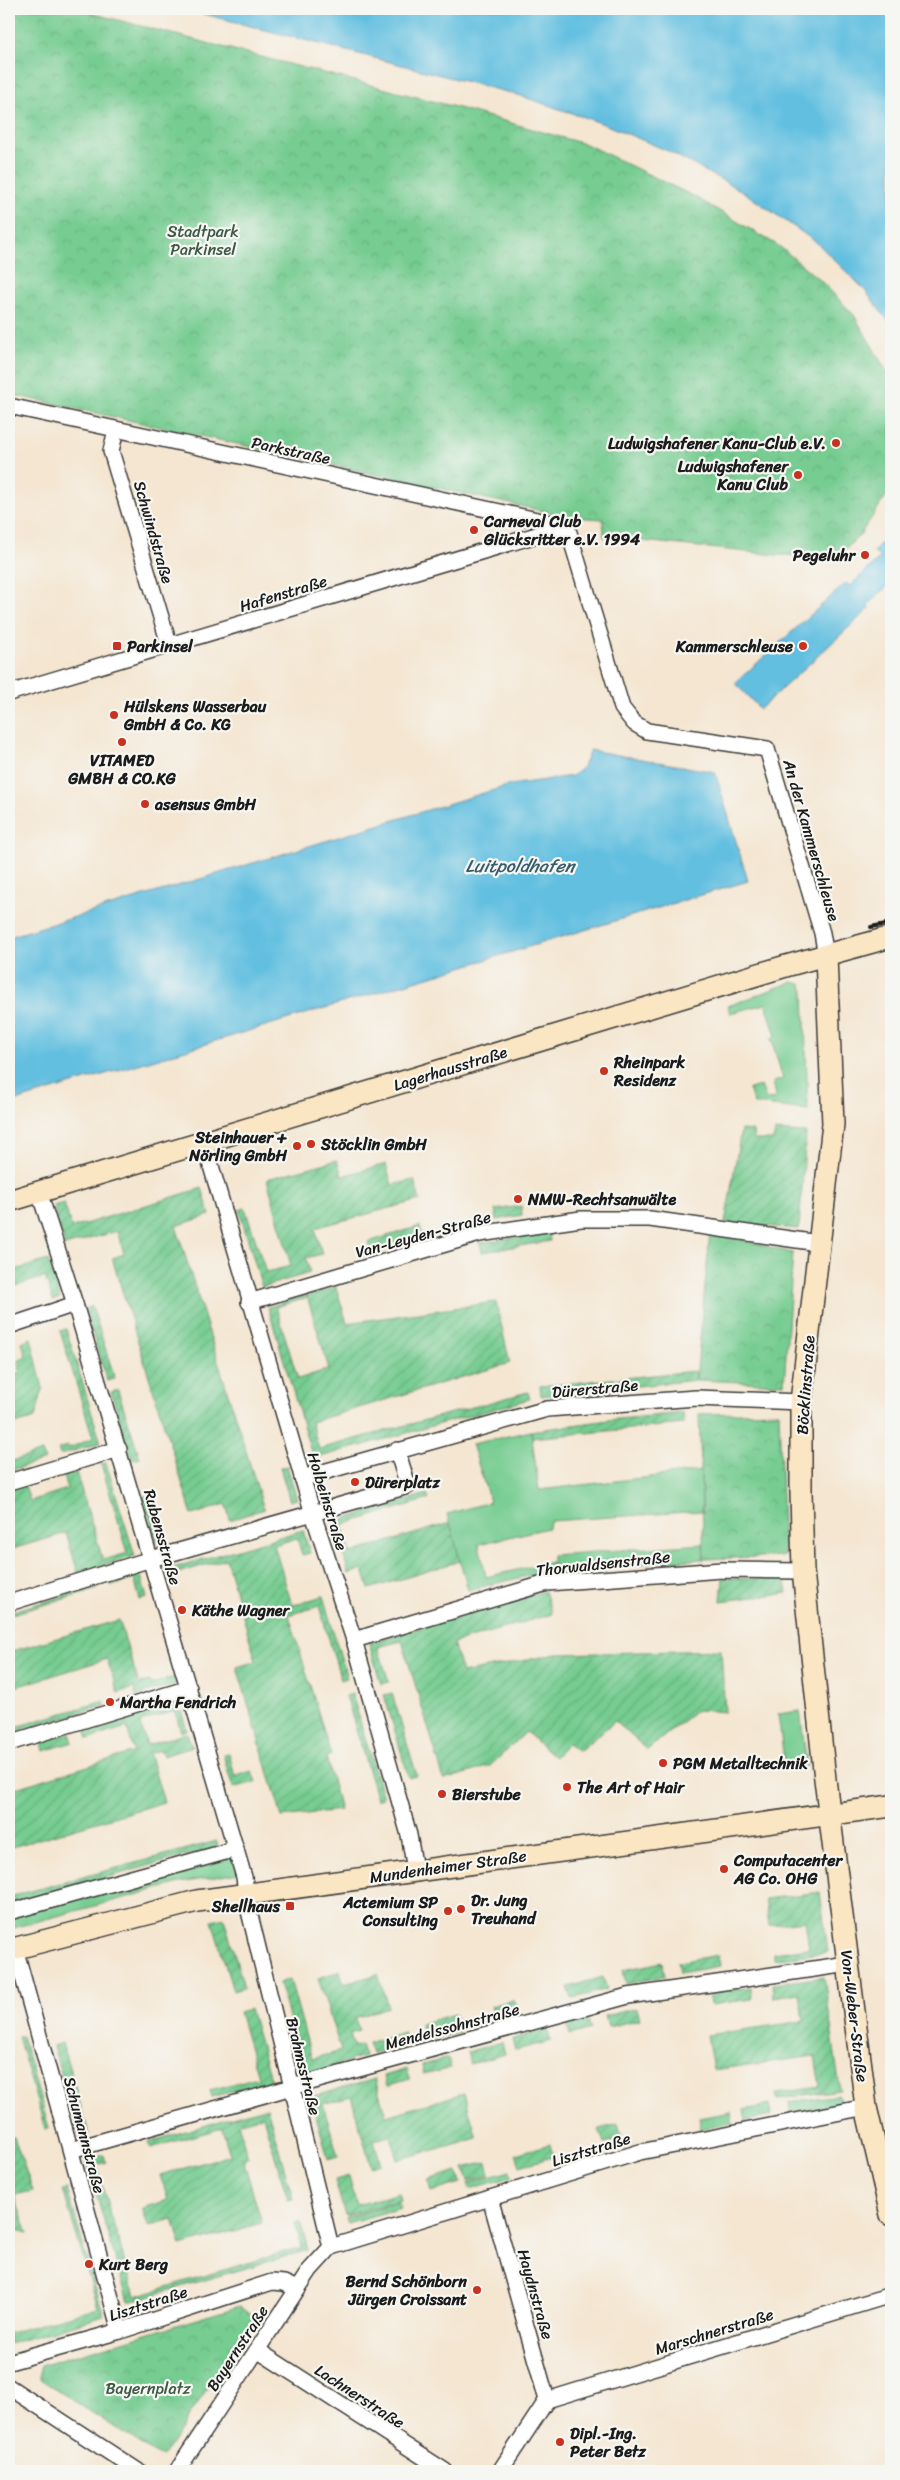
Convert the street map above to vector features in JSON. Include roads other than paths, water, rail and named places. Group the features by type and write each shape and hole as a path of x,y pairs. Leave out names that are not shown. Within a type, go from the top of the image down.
{"street":[{"name":"Parkstraße","path":"9,406 567,526"},
{"name":"Schwindstraße","path":"116,430 111,451 168,644"},
{"name":"Hafenstraße","path":"9,693 567,526"},
{"name":"An der Kammerschleuse","path":"567,526 622,708 634,723 647,731 767,749 822,933 826,956"},
{"name":"Lagerhausstraße","path":"9,1201 768,971 891,937"},
{"name":"Böcklinstraße","path":"826,956 833,1124 818,1242 802,1402 800,1491 803,1571 830,1815"},
{"name":"Holbeinstraße","path":"204,1142 249,1302 302,1478 354,1640 409,1835 415,1870"},
{"name":"Rubensstraße","path":"39,1192 75,1304 151,1559 236,1849 246,1894"},
{"name":"Van-Leyden-Straße","path":"249,1302 479,1234 581,1219 650,1219 818,1242"},
{"path":"9,1326 75,1304"},
{"name":"Dürerstraße","path":"302,1478 547,1409 696,1398 802,1402"},
{"path":"9,1482 118,1449"},
{"path":"9,1603 151,1559 408,1486 397,1450"},
{"name":"Thorwaldsenstraße","path":"354,1640 547,1582 722,1570 803,1571"},
{"path":"9,1743 189,1688"},
{"name":"Mundenheimer Straße","path":"12,1949 197,1901 891,1806"},
{"name":"Von-Weber-Straße","path":"830,1815 866,2106 891,2215"},
{"path":"9,1912 236,1849"},
{"name":"Brahmsstraße","path":"246,1894 331,2247"},
{"name":"Schumannstraße","path":"12,1949 71,2150 120,2331"},
{"name":"Mendelssohnstraße","path":"71,2150 628,1996 848,1964"},
{"name":"Lisztstraße","path":"331,2247 640,2152 866,2106"},
{"name":"Haydnstraße","path":"490,2198 547,2400"},
{"name":"Bayernstraße","path":"177,2471 310,2270 331,2247"},
{"name":"Lisztstraße","path":"9,2362 120,2331 272,2282 284,2283 297,2289"},
{"name":"Marschnerstraße","path":"547,2400 891,2295"},
{"name":"Lachnerstraße","path":"256,2350 445,2471"},
{"path":"9,2387 138,2471"},
{"path":"500,2471 547,2400"}],"water":[{"path":"184,9 891,9 891,325 864,289 816,242 742,191 668,151 604,124 518,95"},
{"name":"Kammerschleuse","path":"891,530 891,583 867,605 870,608 760,709 735,683 846,583 850,586 880,558 874,552"},
{"name":"Luitpoldhafen","path":"590,750 715,772 748,881 9,1103 9,937 510,785 572,776 583,767"}],"railway":[{"path":"871,927 891,923"}],"place":[{"name":"Ludwigshafener Kanu-Club e.V.","path":"836,443"},
{"name":"Ludwigshafener Kanu Club","path":"798,475"},
{"name":"Carneval Club Glücksritter e.V. 1994","path":"474,530"},
{"name":"Pegeluhr","path":"865,555"},
{"name":"Parkinsel","path":"117,646"},
{"name":"Kammerschleuse","path":"803,646"},
{"name":"Hülskens Wasserbau GmbH & Co. KG","path":"114,715"},
{"name":"VITAMED GMBH & CO.KG","path":"122,742"},
{"name":"asensus GmbH","path":"145,804"},
{"name":"Rheinpark Residenz","path":"604,1071"},
{"name":"Stöcklin GmbH","path":"311,1144"},
{"name":"Steinhauer + Nörling GmbH","path":"297,1146"},
{"name":"NMW-Rechtsanwälte","path":"518,1199"},
{"name":"Dürerplatz","path":"355,1482"},
{"name":"Käthe Wagner","path":"182,1610"},
{"name":"Martha Fendrich","path":"110,1702"},
{"name":"PGM Metalltechnik","path":"663,1763"},
{"name":"The Art of Hair","path":"567,1787"},
{"name":"Bierstube","path":"442,1794"},
{"name":"Computacenter AG Co. OHG","path":"724,1869"},
{"name":"Shellhaus","path":"290,1906"},
{"name":"Dr. Jung Treuhand","path":"461,1909"},
{"name":"Actemium SP Consulting","path":"448,1911"},
{"name":"Kurt Berg","path":"89,2264"},
{"name":"Bernd Schönborn Jürgen Croissant","path":"477,2290"},
{"name":"Dipl.-Ing. Peter Betz","path":"560,2442"}],"park label":[{"name":"Stadtpark Parkinsel","path":"203,240"},
{"name":"Bayernplatz","path":"148,2388"}]}
